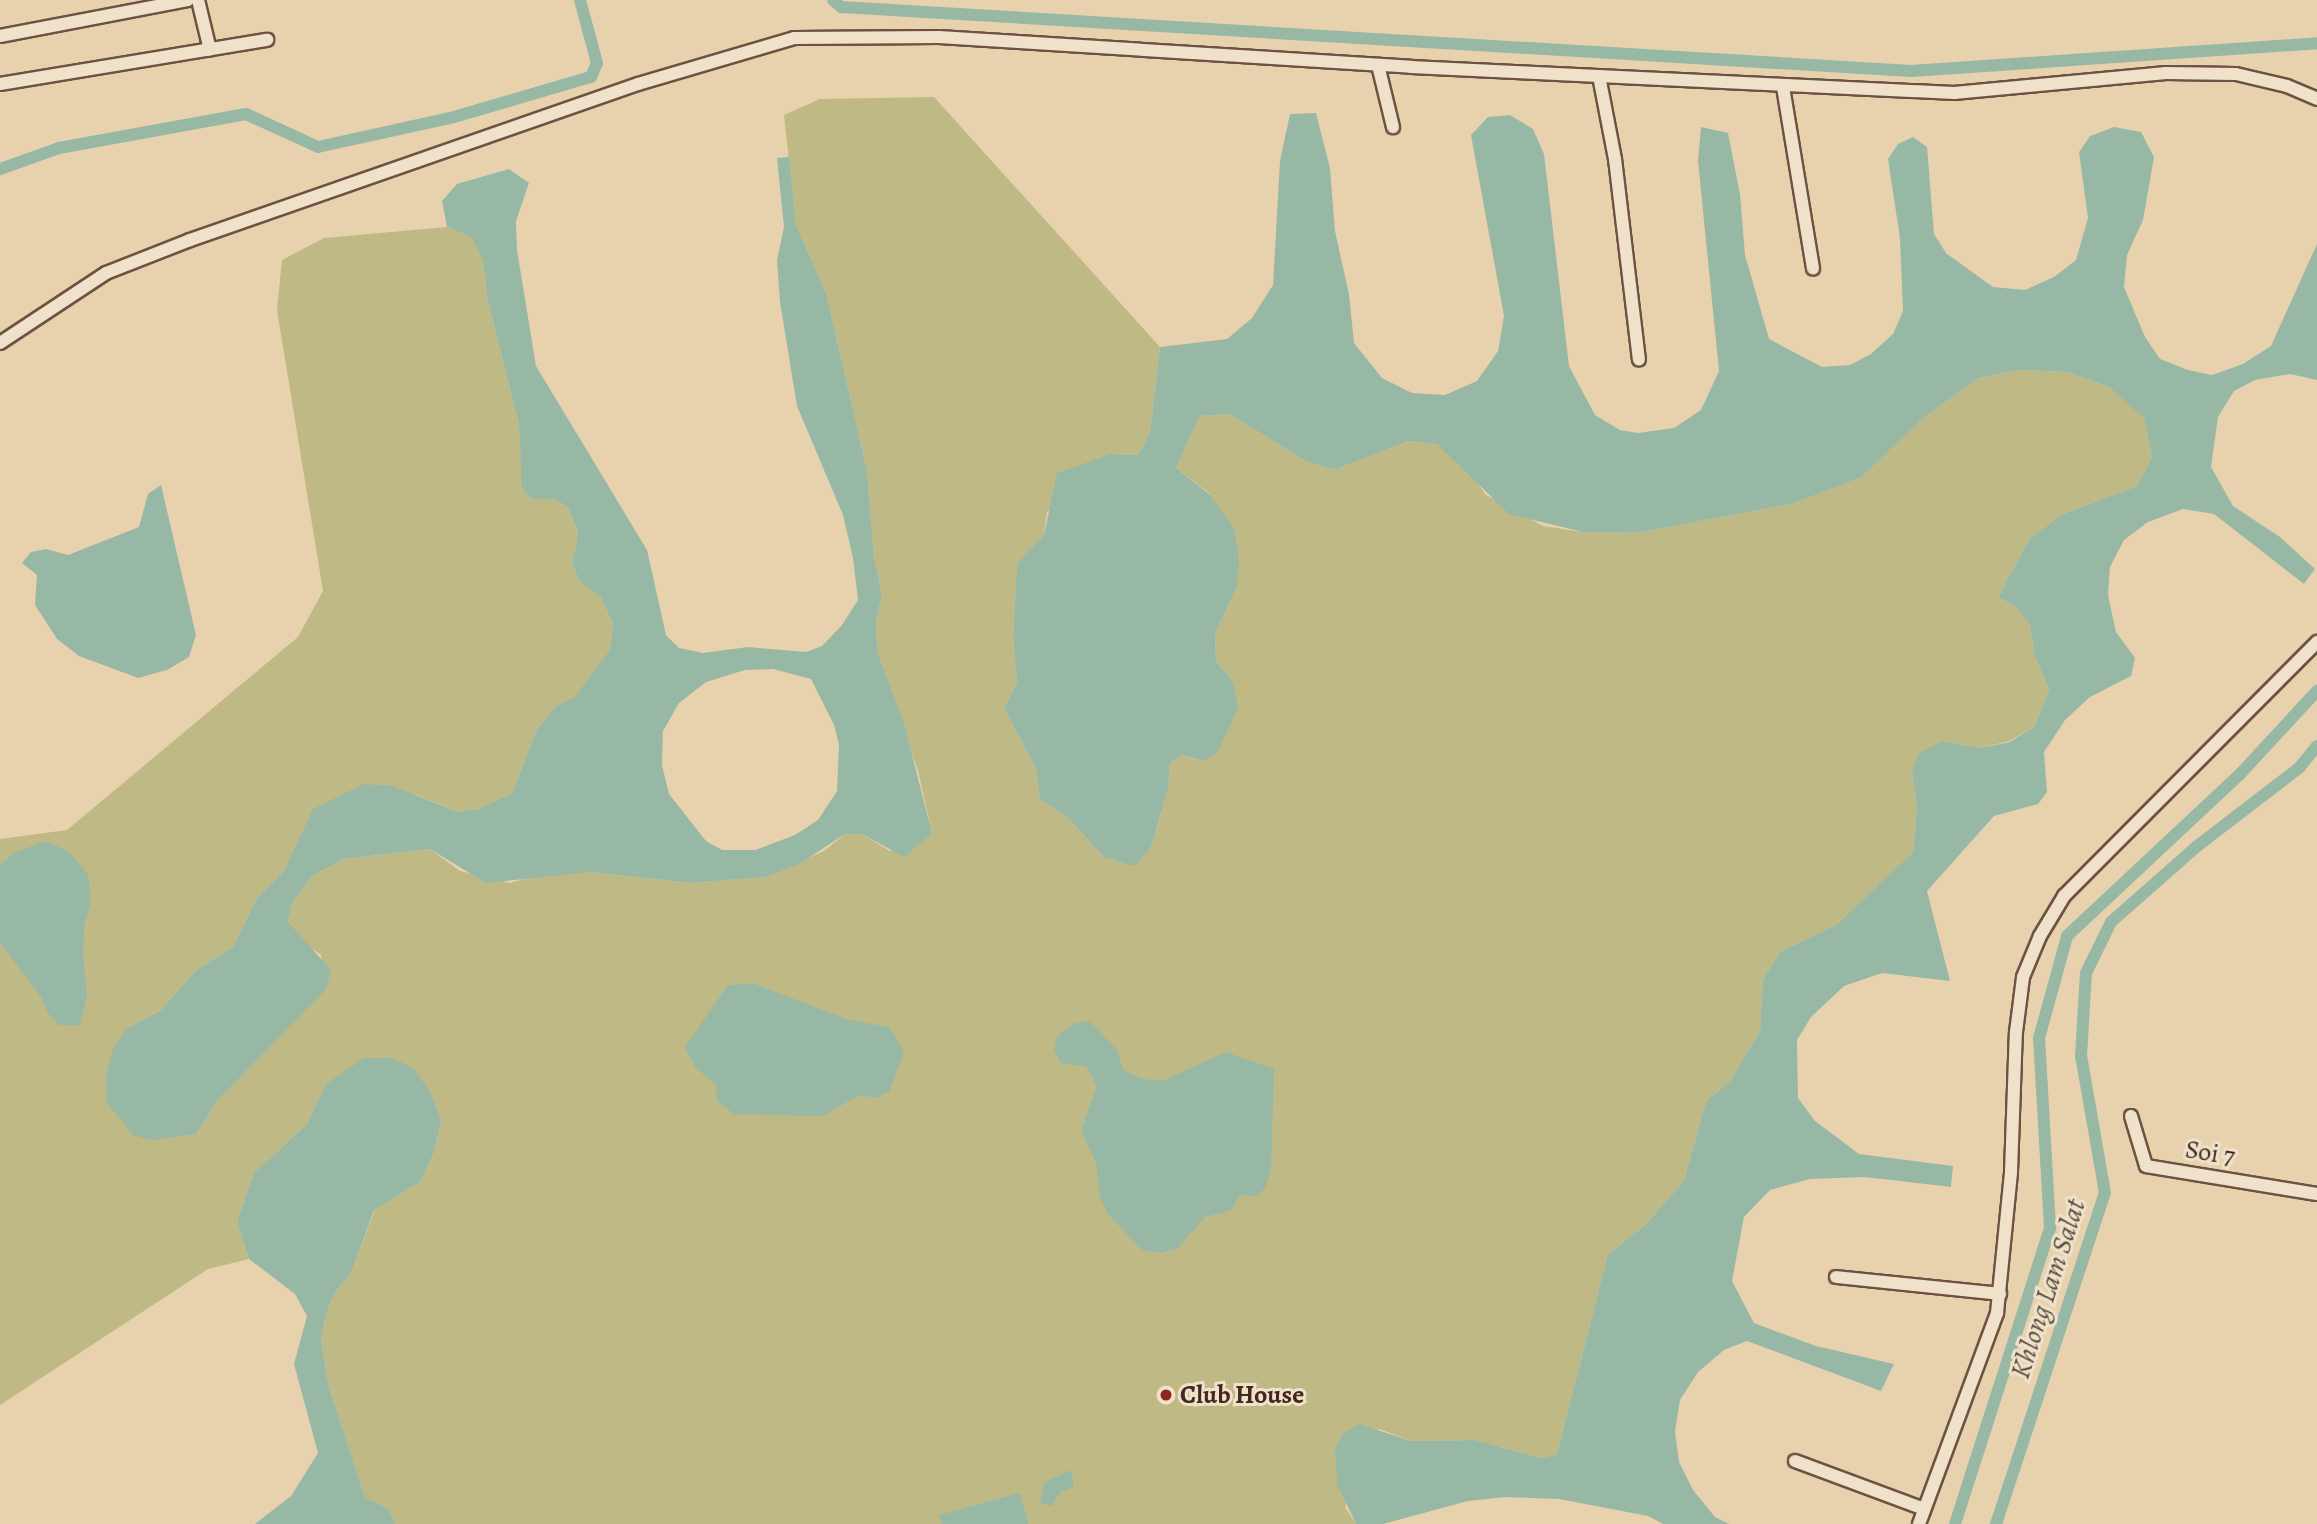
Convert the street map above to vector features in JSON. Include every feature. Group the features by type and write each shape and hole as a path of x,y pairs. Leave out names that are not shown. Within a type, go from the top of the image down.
{"street":[{"path":"0,36 188,0"},
{"path":"198,0 210,50"},
{"path":"0,343 106,273 190,240 638,84 794,37 939,37 1378,65 1783,87 1954,93 2166,73 2236,74 2287,86 2317,99"},
{"path":"0,83 267,40"},
{"path":"1378,65 1393,127"},
{"path":"1599,76 1615,159 1639,360"},
{"path":"1783,87 1813,269"},
{"path":"1919,1524 1973,1385 2000,1294 2016,1031 2023,978 2040,936 2064,896 2208,757 2317,642"},
{"name":"Soi 7","path":"2131,1116 2146,1166 2317,1194"},
{"path":"1836,1277 2000,1294"},
{"path":"1795,1461 1924,1509"}],"shaded area":[{"path":"934,97 1160,347 1150,432 1138,455 1111,454 1047,512 1044,535 1017,563 1013,638 1017,682 1004,708 1036,769 1040,799 1066,816 1104,857 1151,847 1168,789 1170,763 1182,755 1202,761 1233,681 1216,662 1215,633 1236,589 1209,493 1176,468 1200,416 1229,414 1306,461 1334,470 1409,441 1438,445 1467,469 1486,495 1543,526 1583,532 1636,533 1792,504 1862,477 1923,418 1979,378 2020,370 2067,372 2109,387 2144,417 2152,457 2137,486 2063,514 2030,538 1998,597 2016,607 2030,625 2035,657 2049,689 2035,726 2010,741 1979,748 1943,741 1912,772 1917,807 1913,852 1836,925 1780,952 1763,979 1760,1031 1730,1081 1706,1101 1684,1181 1644,1226 1608,1254 1557,1454 1541,1458 1475,1440 1411,1441 1379,1429 1345,1507 1356,1524 395,1524 389,1509 365,1499 329,1387 321,1340 326,1314 335,1292 352,1271 375,1209 420,1182 434,1153 441,1121 326,1084 307,1124 253,1174 237,1222 249,1259 208,1269 0,1405 0,839 67,830 298,637 323,591 277,310 282,260 324,238 447,227 471,237 483,260 487,297 519,425 523,488 532,499 554,499 568,507 578,532 572,564 580,582 600,596 613,624 610,649 575,698 556,706 537,729 512,793 478,809 458,812 417,795 297,846 284,871 257,898 233,947 196,970 161,1010 126,1029 175,1136 196,1134 218,1100 325,989 321,955 300,940 288,923 292,903 312,876 344,859 430,849 460,871 510,883 541,874 589,872 690,883 766,877 824,851 845,834 862,834 890,851 932,833 918,771 878,654 876,625 882,593 874,557 867,470 826,293 796,225 784,115 820,99"},
{"path":"1316,113 1330,168 1335,231 1349,294 1354,343 1382,378 1412,393 1445,395 1477,381 1498,351 1504,316 1471,135 1488,117 1510,115 1533,129 1544,154 1569,366 1595,415 1620,430 1638,433 1674,428 1701,410 1719,371 1698,161 1701,127 1728,133 1740,194 1745,255 1769,339 1822,367 1850,365 1871,354 1893,334 1903,311 1900,238 1888,159 1898,144 1913,137 1927,147 1934,234 1946,253 1993,287 2025,290 2054,277 2076,260 2088,218 2079,152 2090,136 2114,127 2141,132 2154,157 2143,220 2127,255 2124,287 2145,337 2160,359 2188,370 2212,375 2243,364 2271,346 2317,244 2317,380 2290,374 2255,380 2234,391 2218,417 2211,467 2233,506 2280,537 2315,569 2304,584 2214,514 2183,509 2148,522 2124,540 2110,567 2108,595 2116,632 2135,658 2131,676 2090,697 2065,720 2044,752 2047,792 2038,804 1994,816 1927,891 1950,981 1882,973 1844,986 1811,1017 1797,1040 1798,1098 1815,1121 1859,1154 1953,1166 1951,1187 1865,1177 1810,1179 1770,1190 1744,1217 1732,1281 1754,1323 1816,1346 1894,1364 1881,1391 1747,1341 1724,1350 1698,1372 1680,1400 1675,1431 1679,1462 1693,1490 1715,1517 1729,1524 1663,1524 1648,1516 1559,1499 1506,1497 1468,1501 1383,1524 1356,1524 1337,1484 1335,1449 1343,1434 1359,1424 1411,1441 1475,1440 1541,1458 1557,1454 1608,1254 1644,1226 1684,1181 1706,1101 1730,1081 1760,1031 1763,979 1780,952 1836,925 1913,852 1917,807 1912,772 1918,754 1943,741 1979,748 2010,742 2035,726 2049,689 2035,657 2030,625 2016,607 1998,597 2030,538 2063,514 2137,486 2152,457 2144,418 2109,387 2067,372 2020,370 1979,378 1923,418 1862,477 1792,504 1636,533 1583,532 1509,514 1438,445 1409,441 1334,470 1306,461 1229,414 1200,416 1176,468 1209,494 1234,528 1239,560 1236,589 1215,633 1216,662 1233,681 1238,708 1217,753 1203,761 1182,755 1170,763 1168,789 1151,847 1135,866 1104,857 1066,816 1040,799 1036,769 1004,708 1017,682 1013,638 1017,563 1044,535 1057,473 1111,454 1138,455 1150,432 1160,347 1227,339 1252,318 1273,285 1280,161 1290,114"},
{"path":"789,157 796,225 826,293 867,470 874,557 882,593 876,625 878,654 904,723 932,833 904,857 862,834 845,834 801,863 766,877 690,883 589,872 486,883 430,849 344,859 312,876 292,903 288,922 331,970 326,989 218,1100 196,1134 152,1140 133,1135 107,1103 106,1075 113,1049 126,1029 161,1010 196,970 233,947 257,898 284,871 313,809 364,784 393,786 458,812 478,809 512,793 537,729 556,706 575,697 610,649 613,624 600,596 580,582 572,564 578,532 568,507 554,499 532,499 522,488 519,425 487,297 483,260 471,237 447,227 442,201 457,184 509,169 529,183 516,221 517,250 536,366 647,550 666,635 679,648 703,653 748,647 806,652 822,646 842,625 858,600 853,558 843,515 797,406 780,302 777,260 784,227 777,158","holes":["773,669 811,679 834,725 839,745 837,791 818,820 795,835 755,850 722,850 706,841 669,794 662,765 663,731 679,703 706,682 745,670"]},
{"path":"161,485 196,635 189,657 167,670 138,678 79,656 57,639 35,605 37,575 22,563 31,552 46,549 68,555 139,527 148,494"},
{"path":"46,841 69,852 88,874 91,902 84,925 83,958 87,994 80,1025 59,1025 0,943 0,865 15,852"},
{"path":"755,984 849,1020 889,1027 904,1051 890,1091 876,1098 859,1095 823,1116 734,1114 717,1101 716,1085 695,1067 685,1047 728,985"},
{"path":"1089,1021 1117,1050 1123,1070 1144,1079 1162,1081 1226,1052 1274,1069 1271,1169 1265,1189 1253,1197 1241,1194 1231,1210 1205,1217 1178,1248 1160,1253 1142,1250 1108,1214 1100,1197 1096,1162 1081,1131 1097,1086 1086,1066 1061,1063 1054,1051 1057,1037 1072,1024"},
{"path":"364,1058 392,1058 413,1068 431,1093 441,1121 434,1153 420,1182 374,1210 352,1271 335,1292 326,1314 321,1340 329,1387 365,1498 389,1509 395,1524 255,1524 291,1496 318,1453 294,1364 307,1316 295,1294 249,1259 237,1222 253,1174 307,1124 326,1084"},
{"path":"1071,1470 1074,1487 1061,1491 1052,1506 1040,1503 1045,1482"},
{"path":"1020,1493 1028,1524 942,1524 939,1515"}],"waterway":[{"path":"0,169 59,148 246,114 318,147 454,117 591,77 597,63 580,0"},
{"path":"833,0 841,7 1911,71 2317,43"},
{"path":"1955,1524 2050,1228 2039,1038 2067,936 2241,773 2317,691"},
{"name":"Khlong Lam Salat","path":"1996,1524 2105,1193 2081,1056 2086,973 2111,922 2196,847 2299,768 2317,746"}],"place":[{"name":"Club House","path":"1166,1395"}]}
